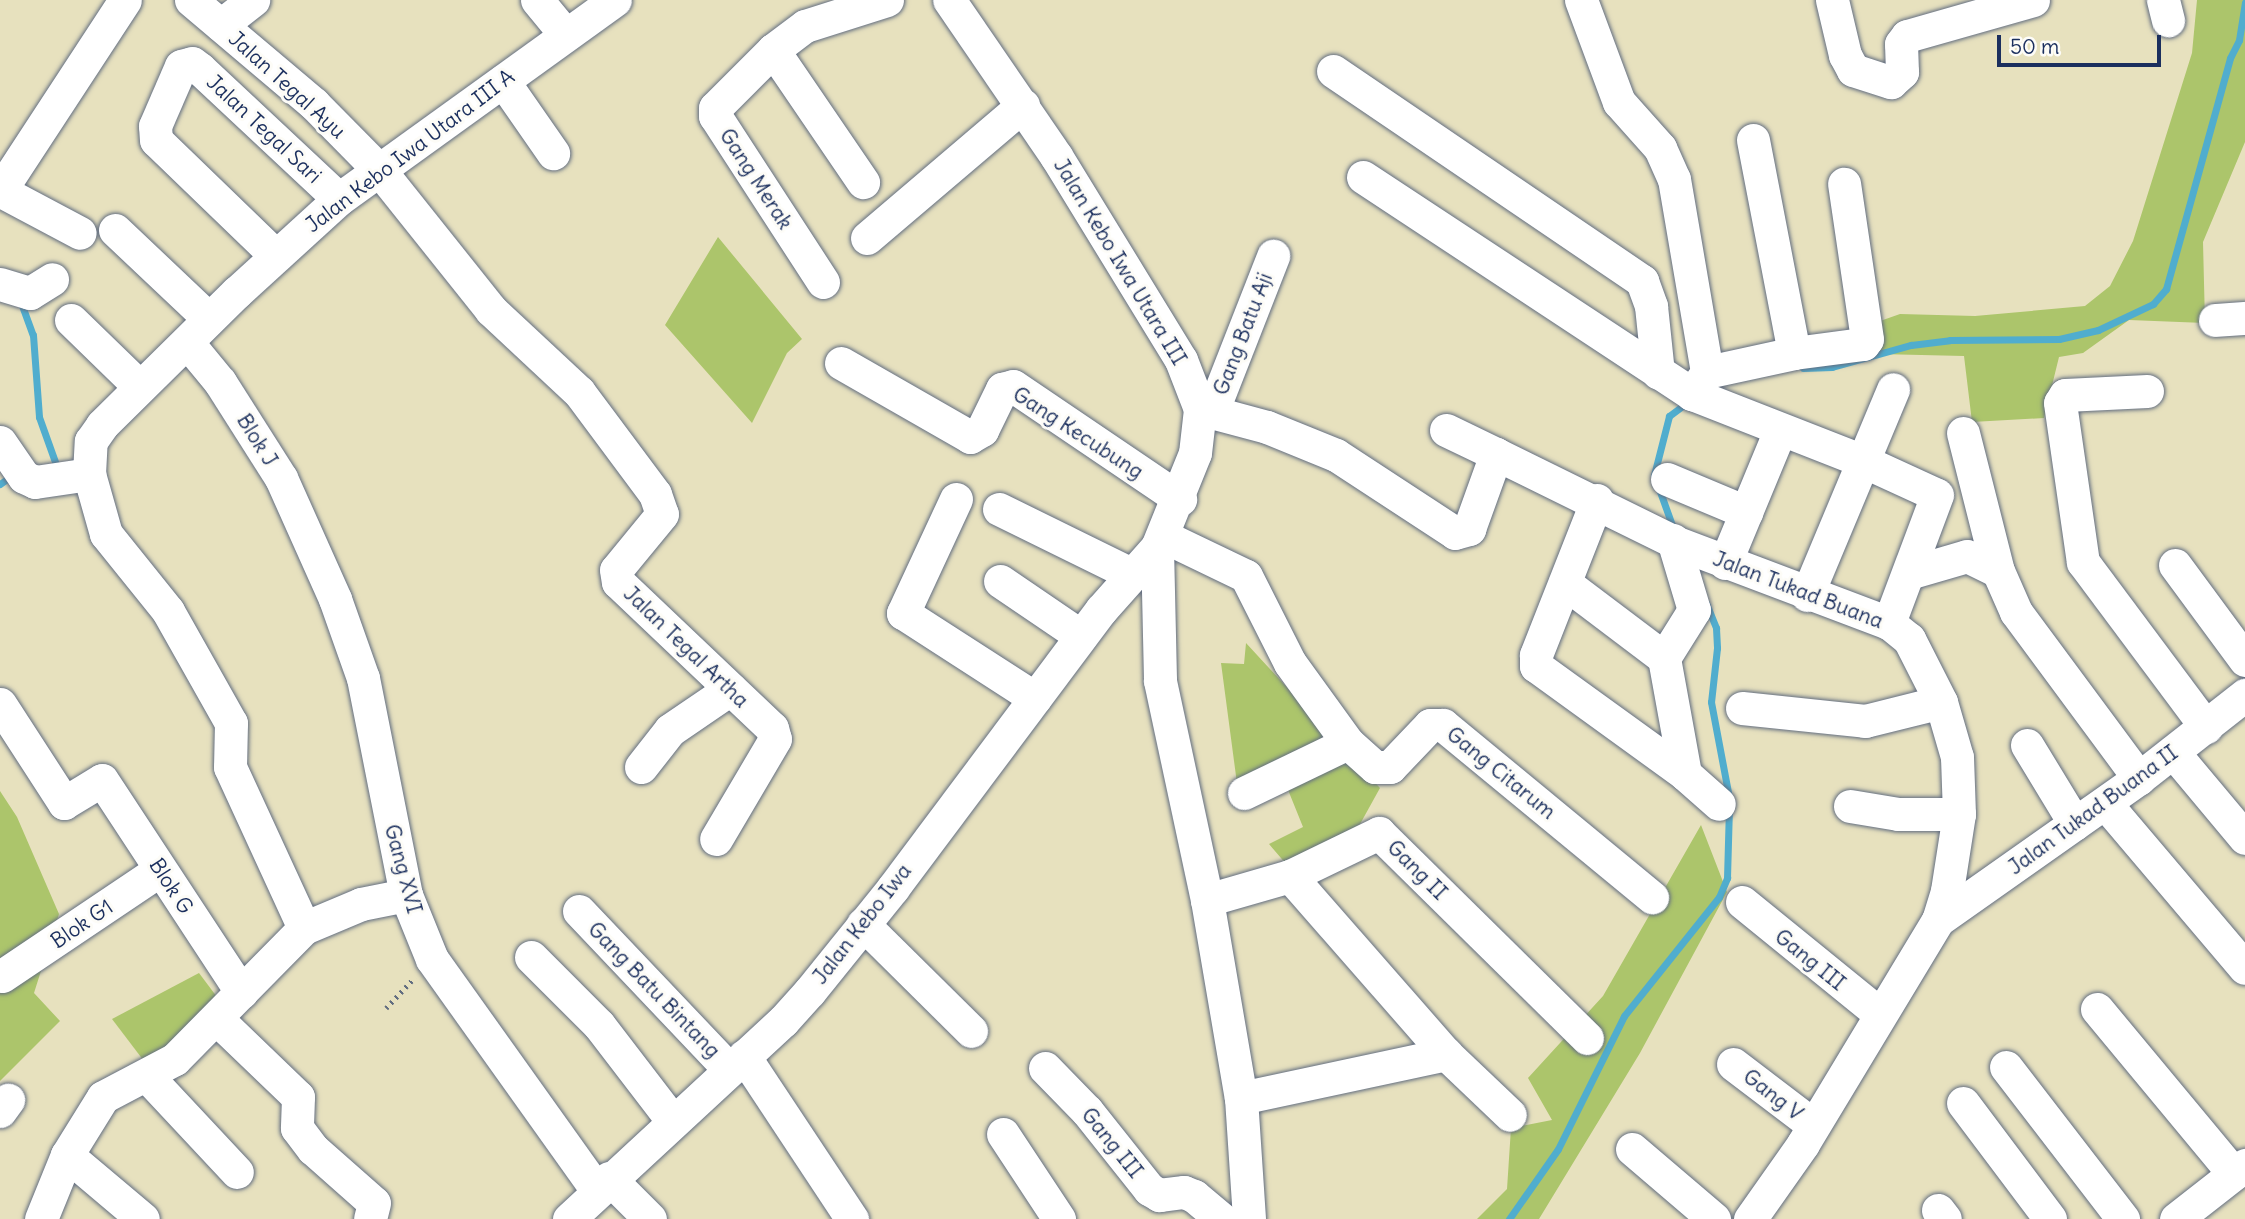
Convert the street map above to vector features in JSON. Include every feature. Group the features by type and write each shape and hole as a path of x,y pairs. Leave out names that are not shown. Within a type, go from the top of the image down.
{"street":[{"path":"80,233 0,191 125,0"},
{"name":"Jalan Tegal Ayu","path":"191,0 314,104 381,172"},
{"path":"221,25 253,0"},
{"path":"537,0 566,35"},
{"name":"Jalan Kebo Iwa Utara III A","path":"89,474 92,441 140,387 275,255 339,199 381,172 615,0"},
{"name":"Gang Merak","path":"823,282 715,116 716,103 773,50 805,26 887,0"},
{"name":"Jalan Kebo Iwa Utara III","path":"949,0 1023,105 1181,360 1206,410 1180,499 1160,541 1124,584"},
{"path":"1581,0 1619,102 1660,148 1670,167 1700,390"},
{"path":"1832,0 1853,70 1891,82 1902,72 1900,49 1907,36 2033,0"},
{"path":"773,50 863,182"},
{"name":"Jalan Tegal Sari","path":"275,255 156,140 155,127 181,66 192,63 200,69 339,199"},
{"path":"1333,71 1642,281 1651,306 1658,373"},
{"path":"503,81 552,153"},
{"path":"867,237 1023,105"},
{"path":"1753,140 1794,353"},
{"name":"Jalan Tegal Artha","path":"381,172 491,310 579,392 655,494 662,514 616,570 618,582 772,728 775,739 716,839"},
{"path":"1363,177 1658,373 1700,390 1780,430 1863,460 1934,501"},
{"path":"1700,390 1794,353 1863,344 1867,339 1844,184"},
{"name":"Blok J","path":"115,230 198,331 220,382 281,478 312,548"},
{"name":"Gang Batu Aji","path":"1206,410 1273,256"},
{"path":"0,284 30,293 52,279"},
{"path":"71,320 140,387"},
{"name":"Gang Kecubung","path":"841,363 958,434 978,435 1002,389 1013,386 1180,499"},
{"path":"1807,595 1893,389"},
{"path":"2147,391 2066,395 2060,403 2083,562 2206,727"},
{"path":"1206,410 1267,427 1336,455 1369,473 1448,532 1469,529 1496,454"},
{"name":"Jalan Tukad Buana","path":"1447,430 1725,564 1889,623 1919,655 1941,702 1957,757 1959,814 1938,920 1757,1216"},
{"path":"1725,564 1780,430"},
{"path":"0,442 24,477 35,482 89,474 106,534 168,611 231,723 230,767 304,928"},
{"path":"1889,623 1934,501 1965,445 1998,571 2027,630 2139,778"},
{"path":"1667,479 1746,512"},
{"path":"956,499 903,613 1035,698"},
{"path":"1597,500 1536,655 1536,666 1685,774 1719,804"},
{"path":"999,509 1142,593 1159,609 1160,681 1206,900 1241,1098 1249,1219"},
{"name":"Jalan Kebo Iwa Utara III","path":"1159,609 1160,541"},
{"name":"Gang Citarum","path":"1160,541 1246,576 1290,663 1349,743 1375,767 1386,768 1430,725 1443,725 1652,897"},
{"path":"1678,543 1693,610 1664,658 1685,774"},
{"name":"Gang XVI","path":"312,548 363,678 406,895 432,959 603,1184 650,1219"},
{"path":"1909,573 1967,556 1998,571"},
{"path":"2175,565 2245,660"},
{"path":"1000,581 1081,636"},
{"path":"1565,583 1664,658"},
{"name":"Jalan Kebo Iwa","path":"569,1219 672,1120 783,1021 863,924 1081,636 1124,584"},
{"path":"640,767 670,730 730,689"},
{"path":"1742,708 1865,721 1941,702"},
{"name":"Blok G","path":"0,704 64,803 102,780 241,992"},
{"name":"Jalan Tukad Buana II","path":"1938,920 2241,704"},
{"path":"1244,793 1349,743"},
{"path":"2027,745 2075,824"},
{"path":"2174,752 2245,838"},
{"path":"2105,803 2245,968"},
{"path":"1850,806 1898,814 1959,814"},
{"name":"Gang II","path":"1206,900 1290,876 1379,832 1587,1038"},
{"name":"Blok G1","path":"2,976 160,870"},
{"path":"1290,876 1446,1054 1510,1115"},
{"path":"40,1219 68,1155 103,1097 148,1077 218,1020 241,992 304,928 361,904 406,895"},
{"name":"Gang III","path":"1742,902 1880,1014"},
{"name":"Gang Batu Bintang","path":"579,911 737,1063 852,1219"},
{"path":"863,924 971,1031"},
{"path":"531,957 599,1025 672,1120"},
{"path":"2097,1009 2240,1169 2176,1219"},
{"path":"218,1020 298,1097 297,1128 313,1149 374,1203 370,1219"},
{"path":"1241,1098 1446,1054"},
{"name":"Gang V","path":"1734,1064 1813,1125"},
{"path":"2006,1067 2123,1219"},
{"name":"Gang III","path":"1045,1068 1087,1111 1149,1189 1159,1195 1184,1192 1195,1196 1221,1219"},
{"path":"148,1077 237,1172"},
{"path":"1964,1103 2050,1219"},
{"path":"1003,1134 1059,1219"},
{"path":"1632,1149 1714,1219"},
{"path":"68,1155 143,1219"}],"path":[{"path":"386,1008 432,959"}],"green space":[{"path":"2197,0 2245,0 2245,142 2203,242 2205,323 2129,320 2083,353 2059,357 2044,418 1972,422 1964,356 1836,353 1832,338 1900,314 1975,316 2085,306 2110,286 2133,241 2192,53"},
{"path":"718,237 802,339 787,353 752,423 665,325"},
{"path":"1246,643 1380,788 1354,835 1293,872 1269,844 1303,827 1280,770 1238,791 1221,663 1244,664"},
{"path":"0,791 17,817 59,914 34,993 60,1021 0,1081"},
{"path":"1701,825 1727,892 1640,1053 1539,1219 1477,1219 1507,1189 1511,1128 1552,1120 1528,1078 1603,996"},
{"path":"199,973 223,1005 150,1069 112,1019"}],"waterway":[{"path":"1803,368 1832,367 1911,345 1950,340 2059,339 2098,330 2153,304 2166,289 2230,58 2239,40 2245,2"},
{"path":"20,300 33,335 39,417 58,470"},
{"path":"1654,475 1669,416 1689,401"},
{"path":"0,484 11,476"},
{"path":"1658,486 1673,528"},
{"path":"1706,603 1716,628 1717,648 1711,702 1729,797"},
{"path":"1509,1219 1558,1149 1624,1016 1719,897 1727,878 1729,808"}]}
